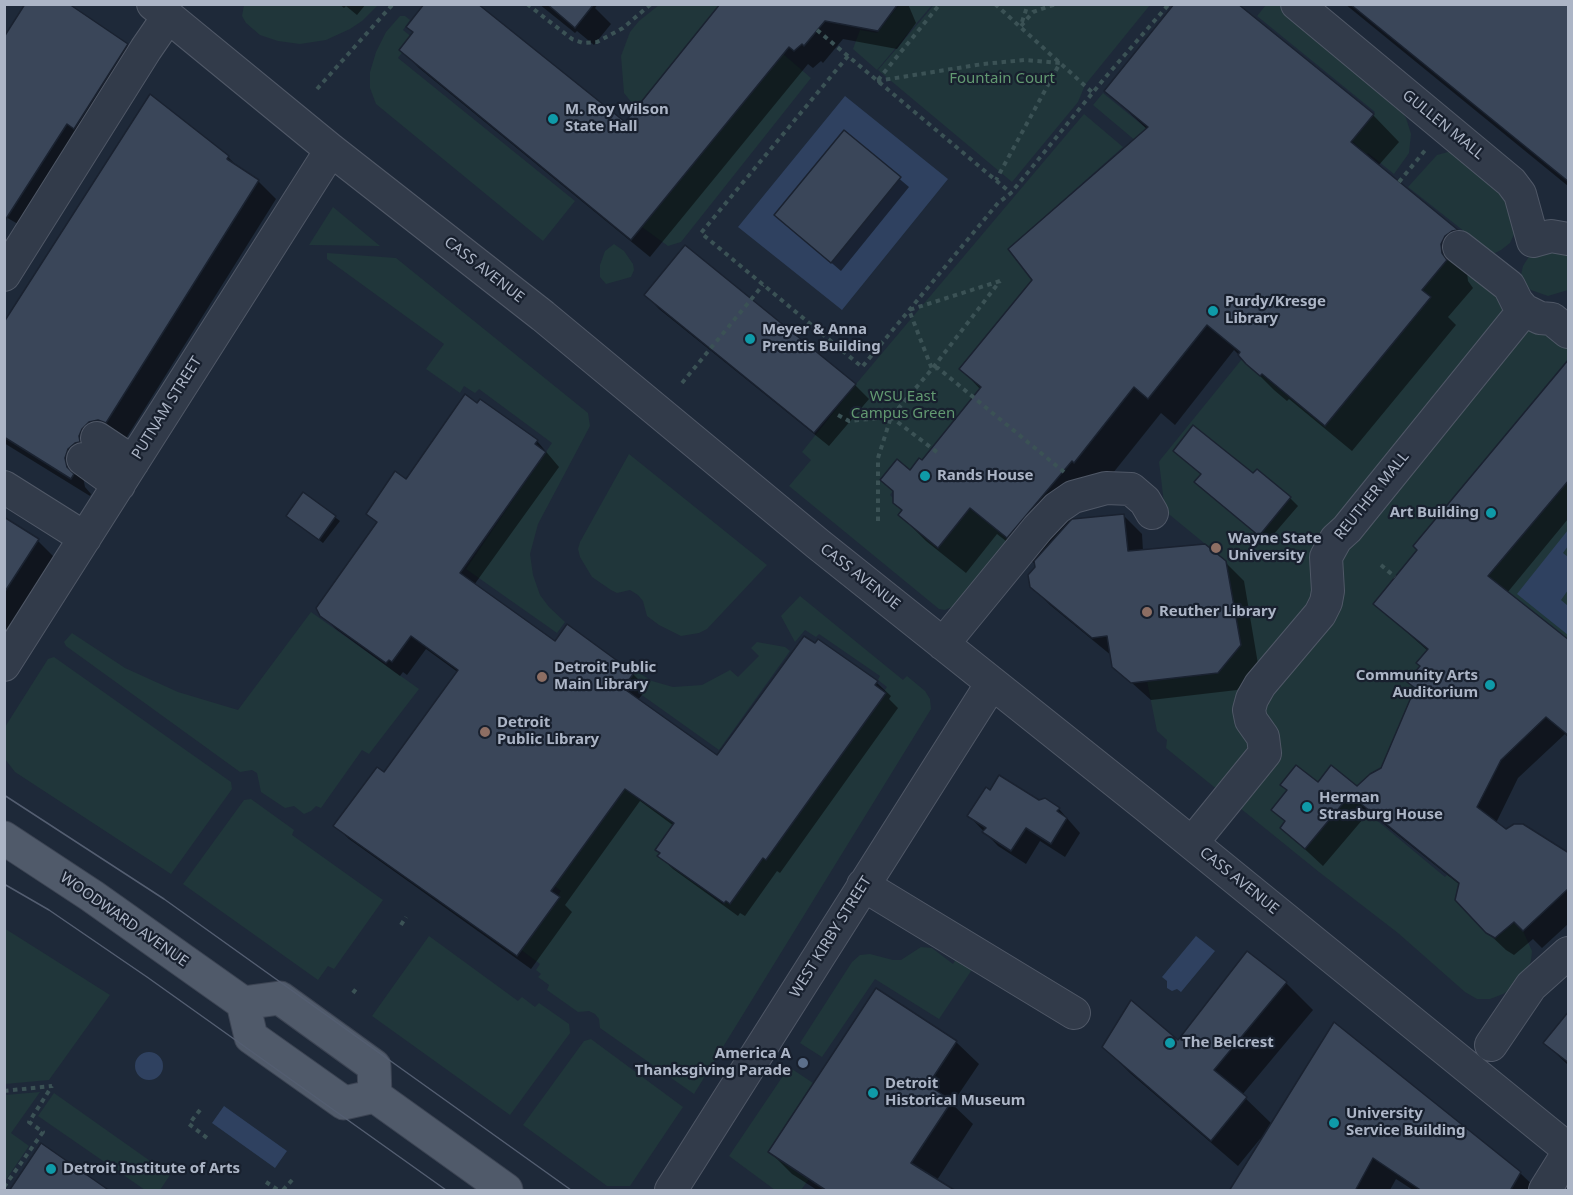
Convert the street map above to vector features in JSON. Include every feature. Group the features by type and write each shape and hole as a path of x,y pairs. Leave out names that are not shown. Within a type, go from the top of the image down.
{"main road":[{"name":"WOODWARD AVENUE","path":"4,838 92,896 243,1003"},
{"path":"375,1096 374,1066 280,998 243,1003 251,1037 306,1077 344,1103 375,1096 506,1191"}],"street":[{"name":"GULLEN MALL","path":"1297,4 1511,182 1520,194 1533,241"},
{"path":"4,275 146,49 160,11"},
{"name":"CASS AVENUE","path":"160,11 331,150 552,324 769,504 1192,843 1569,1151"},
{"name":"PUTNAM STREET","path":"4,665 309,181 331,150"},
{"path":"1533,241 1551,236 1569,238"},
{"name":"REUTHER MALL","path":"1192,843 1265,753 1263,737 1251,720 1249,710 1260,685 1320,614 1328,591 1326,557 1332,545 1544,312 1510,271 1521,253 1533,241"},
{"path":"1459,247 1544,312"},
{"path":"90,448 126,474"},
{"path":"4,487 86,538"},
{"path":"943,644 1038,528 1057,508 1073,497 1088,491 1106,488 1131,489 1145,501 1152,513"},
{"name":"WEST KIRBY STREET","path":"671,1191 992,683"},
{"path":"863,885 1074,1013"},
{"path":"1491,1045 1531,986 1569,953"},
{"path":"1545,1191 1569,1151"}],"path":[{"path":"317,89 393,4"},
{"path":"527,4 572,39 583,43 597,42 623,28 651,4"},
{"path":"877,81 940,4"},
{"path":"995,4 1094,93"},
{"path":"1021,26 1028,4"},
{"path":"1021,26 1033,12 1056,4"},
{"path":"848,56 701,233 862,367 998,202 1011,193 1169,4"},
{"path":"817,30 1011,193"},
{"path":"877,81 994,63 1025,60 1060,63"},
{"path":"996,180 1060,63"},
{"path":"1399,182 1410,169"},
{"path":"878,521 878,458 891,417 932,369 1000,280 909,310"},
{"path":"682,383 763,285"},
{"path":"909,310 932,369"},
{"path":"932,369 938,368 1088,491"},
{"path":"838,415 849,421 891,417 938,453"},
{"path":"1381,565 1395,577"},
{"path":"401,925 406,917"},
{"path":"4,1090 52,1086 29,1122 43,1132 4,1187"},
{"path":"200,1110 189,1124 207,1138"},
{"path":"283,1191 293,1179"},
{"path":"266,1182 278,1191"}],"green space":[{"path":"244,4 378,5 350,29 326,40 300,44 278,41 260,35 246,23 242,16"},
{"path":"659,5 720,5 636,108 624,93 621,56 630,32 639,21"},
{"path":"899,5 932,5 877,70 853,49 860,30 877,33"},
{"name":"Fountain Court","path":"934,5 1150,5 1085,85 1078,102 1012,182 878,70"},
{"path":"1266,5 1280,5 1389,94 1406,118 1411,134 1409,153 1394,174 1368,153 1275,267 1168,168 1093,105 1103,93 1281,238 1341,176 1362,150 1352,141 1375,112 1257,16"},
{"path":"400,16 405,16 410,20 403,30 413,38 398,58 575,201 543,241 376,104 370,88 370,72 376,52 386,32"},
{"path":"783,54 811,78 681,242 668,246 642,227"},
{"name":"WSU East Campus Green","path":"1084,114 1123,147 1008,249 1032,280 959,369 983,389 922,460 920,458 910,470 897,459 880,479 893,491 890,495 893,503 902,510 898,515 938,547 955,527 952,525 995,481 972,510 1008,539 958,604 945,610 939,609 789,486 811,460 802,452 856,384"},
{"path":"1454,152 1513,199 1516,230 1510,243 1493,254 1408,187 1437,155"},
{"path":"333,207 380,246 309,245"},
{"path":"614,244 624,251 633,264 634,270 631,277 606,284 600,277 600,265 605,251"},
{"path":"1537,250 1568,251 1568,290 1548,296 1531,290 1525,284 1521,275 1523,266 1530,255"},
{"path":"327,253 396,258 588,413 590,426 538,524 530,554 533,575 540,595 565,622 557,633 466,569 552,443 479,389 475,393 464,386 460,393 426,369 444,344 327,259"},
{"path":"1450,257 1568,349 1568,359 1413,546 1417,550 1373,604 1428,649 1416,663 1420,666 1415,688 1381,768 1370,774 1372,796 1362,808 1445,877 1447,875 1463,885 1456,894 1456,901 1489,935 1498,936 1514,922 1523,931 1532,951 1527,973 1516,986 1490,999 1477,999 1465,992 1398,933 1166,748 1167,740 1157,731 1147,681 1218,673 1241,645 1226,561 1165,511 1159,462 1161,459 1242,359 1325,426 1431,297 1421,291"},
{"path":"629,454 767,565 707,629 699,633 681,636 659,625 647,616 643,601 638,595 630,590 617,593 611,590 592,577 580,557 578,549 580,542"},
{"path":"1568,480 1568,640 1488,576"},
{"path":"800,596 903,680 907,676 925,691 930,699 931,709 694,1094 600,1028 599,1019 595,1014 589,1011 578,1012 547,990 549,985 538,977 541,974 536,970 540,964 520,949 561,891 553,885 623,787 674,823 655,849 660,853 658,856 723,904 765,855 767,856 887,687 878,680 880,676 819,634 816,637 805,630 795,642 781,616"},
{"path":"311,612 419,689 369,754 362,750 321,808 316,806 304,814 294,806 285,808 261,792 257,773 252,770 240,772 66,646 64,642 72,633 125,668 178,692 238,710"},
{"path":"757,642 785,647 790,651 719,750 625,683 634,670 652,681 673,687 702,685 730,670 738,677 759,656 751,648"},
{"path":"54,657 231,782 232,789 171,874 15,772 5,759 5,727 48,659"},
{"path":"251,799 294,830 292,835 383,900 334,969 328,966 318,980 183,884 244,800"},
{"path":"4,928 110,995 49,1080 5,1084"},
{"path":"429,936 518,1001 522,997 535,1007 539,1003 569,1024 570,1033 510,1115 372,1016"},
{"path":"921,947 932,948 953,964 957,958 973,968 939,1019 875,979 822,1057 800,1043 852,962 860,955 870,954 901,960"},
{"path":"591,1039 683,1107 630,1186 607,1186 523,1125 584,1041"},
{"path":"789,1067 813,1083 768,1152 809,1179 801,1190 775,1190 729,1156"},
{"path":"40,1092 11,1133 29,1146 5,1181 5,1095"},
{"path":"54,1093 170,1175 160,1190 145,1190 38,1116"}],"water":[{"path":"845,96 948,179 842,310 738,227"},
{"path":"1568,530 1568,546 1563,553 1568,557 1568,590 1561,600 1568,606 1568,635 1517,594"},
{"path":"1196,936 1215,951 1181,992 1177,989 1172,991 1167,988 1167,981 1162,977"},
{"path":"149,1052 159,1056 163,1066 159,1076 149,1080 139,1076 135,1066 139,1056"},
{"path":"224,1106 287,1151 275,1168 212,1123"}],"building":[{"path":"25,4 69,4 128,44 74,129 67,124 4,222 4,37"},
{"name":"M. Roy Wilson State Hall","path":"424,4 478,4 625,122 720,4 898,4 878,31 825,21 804,46 802,44 794,51 789,47 631,240 399,50 413,32 406,27"},
{"path":"547,4 594,4 575,28"},
{"path":"1174,4 1238,4 1374,114 1351,142 1458,230 1445,236 1441,244 1442,253 1447,260 1422,290 1431,297 1325,426 1262,374 1260,376 1238,355 1240,352 1207,325 1148,399 1134,387 1074,463 1072,461 1007,538 970,508 938,548 898,515 902,510 893,503 893,491 880,480 897,459 910,470 919,458 922,460 981,387 959,369 1032,280 1008,249 1148,127 1104,91"},
{"path":"1350,4 1569,4 1569,182"},
{"path":"150,94 229,156 227,159 259,180 106,423 98,420 89,422 82,429 79,436 80,442 68,449 65,458 67,467 74,474 71,479 4,437 4,322"},
{"path":"844,130 901,177 831,263 774,215"},
{"name":"Meyer & Anna Prentis Building","path":"685,245 856,384 814,433 644,295"},
{"path":"1569,359 1569,480 1488,576 1569,640 1569,736 1546,717 1501,760 1477,807 1506,829 1514,824 1523,824 1569,853 1569,888 1523,931 1514,922 1495,938 1486,933 1455,900 1459,883 1350,795 1305,849 1280,828 1285,821 1271,810 1287,790 1280,785 1296,765 1318,782 1331,765 1357,786 1381,768 1415,688 1407,682 1420,666 1416,663 1428,649 1373,604 1417,550 1413,546"},
{"name":"Detroit Public Main Library","path":"465,394 477,403 480,399 538,440 535,444 546,452 460,573 555,641 567,624 634,673 623,688 717,755 804,636 815,643 818,639 878,681 875,685 886,693 766,860 763,858 730,904 726,901 724,903 657,856 660,853 655,850 674,823 625,789 551,891 560,897 517,956 333,826 377,767 384,772 458,670 411,636 392,662 389,660 386,663 320,616 316,608 377,522 366,514 395,471 406,479"},
{"path":"1193,425 1253,473 1257,469 1291,497 1259,536 1194,482 1201,474 1173,451"},
{"path":"303,492 336,516 319,540 286,516"},
{"name":"Reuther Library","path":"1124,514 1128,551 1205,544 1226,561 1241,645 1218,673 1131,683 1112,667 1107,636 1092,638 1030,587 1028,575 1035,567 1034,561 1072,519"},
{"path":"4,517 39,539 4,593"},
{"path":"999,775 1039,800 1045,798 1060,808 1057,811 1067,818 1051,844 1026,828 1011,851 982,832 986,828 967,816 986,787 990,790"},
{"name":"The Belcrest","path":"1247,951 1287,982 1214,1070 1247,1097 1211,1141 1102,1047 1131,1000 1178,1040"},
{"name":"Detroit Historical Museum","path":"876,988 957,1041 928,1085 952,1101 911,1163 956,1191 827,1191 768,1152"},
{"path":"1569,1011 1569,1063 1543,1043"},
{"name":"University Service Building","path":"1334,1022 1521,1172 1510,1191 1422,1191 1373,1158 1355,1191 1229,1191"},
{"name":"Detroit Institute of Arts","path":"41,1143 110,1191 9,1191"}],"tram line":[{"path":"4,795 164,899 571,1190"},
{"path":"4,884 49,910 147,977 446,1190"}],"place":[{"name":"M. Roy Wilson State Hall","path":"553,119"},
{"name":"Purdy/Kresge Library","path":"1213,311"},
{"name":"Meyer & Anna Prentis Building","path":"750,339"},
{"name":"Rands House","path":"925,476"},
{"name":"Art Building","path":"1491,513"},
{"name":"Wayne State University","path":"1216,548"},
{"name":"Reuther Library","path":"1147,612"},
{"name":"Detroit Public Main Library","path":"542,677"},
{"name":"Community Arts Auditorium","path":"1490,685"},
{"name":"Detroit Public Library","path":"485,732"},
{"name":"Herman Strasburg House","path":"1307,807"},
{"name":"The Belcrest","path":"1170,1043"},
{"name":"America A Thanksgiving Parade","path":"803,1063"},
{"name":"Detroit Historical Museum","path":"873,1093"},
{"name":"University Service Building","path":"1334,1123"},
{"name":"Detroit Institute of Arts","path":"51,1169"}]}
